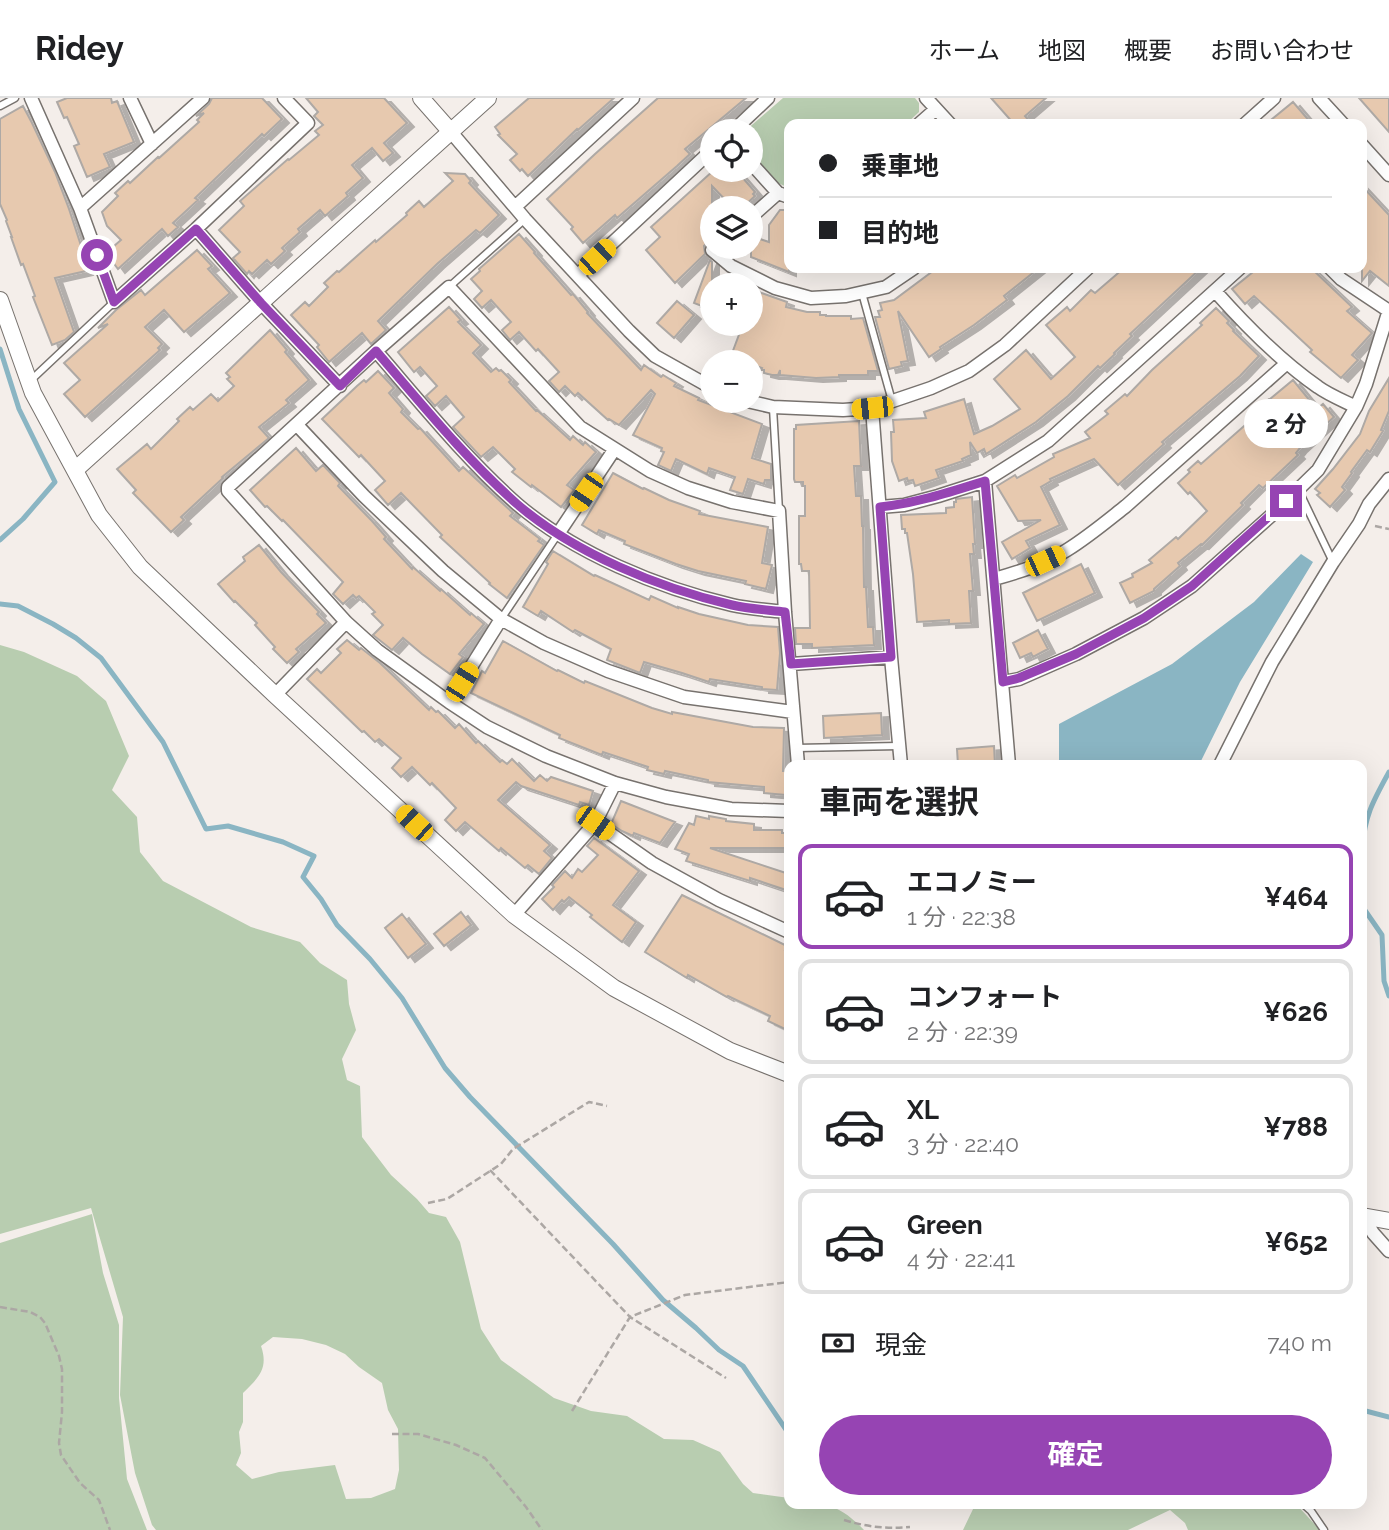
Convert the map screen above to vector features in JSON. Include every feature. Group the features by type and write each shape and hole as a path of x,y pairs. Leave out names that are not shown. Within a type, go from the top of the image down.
{"street":[{"path":"32,98 80,208 114,302 308,123 284,98"},
{"path":"130,98 152,144"},
{"path":"80,208 203,98"},
{"path":"421,98 525,219 629,331 655,356 700,381"},
{"path":"75,470 488,98"},
{"path":"515,207 633,98"},
{"path":"746,119 768,98"},
{"path":"926,98 945,119"},
{"path":"1251,119 1274,98"},
{"path":"1319,98 1338,119"},
{"path":"925,119 936,109"},
{"path":"1367,151 1389,175"},
{"path":"578,275 700,161"},
{"path":"763,175 784,195 763,209"},
{"path":"196,229 261,303 340,386"},
{"path":"723,259 775,288 810,298 846,296 886,288 907,273"},
{"path":"763,405 843,411 872,408 931,388 969,371 1005,345 1083,273"},
{"path":"880,507 904,505 985,481 1048,441 1235,273"},
{"path":"1003,682 1076,654 1144,618 1192,586 1318,470 1356,407 1389,310 1335,273"},
{"path":"784,811 731,809 667,797 615,783 546,756 487,727 377,650 346,622 228,491 228,487 449,287 580,427 650,471 688,488 732,502 779,511 797,760"},
{"path":"1215,291 1248,328 1287,363 1319,389 1356,407"},
{"path":"0,300 29,382 75,470 99,515 140,567 514,915 614,988 730,1051 784,1072"},
{"path":"376,351 467,455 518,505 558,534 631,573 678,590 735,606 785,612"},
{"path":"994,579 1025,570 1065,551 1104,524 1287,363"},
{"path":"872,408 900,760"},
{"path":"297,425 365,496 443,571 501,619 544,643 608,671 684,697 793,712"},
{"path":"558,534 614,450"},
{"path":"1223,760 1272,662 1370,504 1389,479"},
{"path":"985,481 1009,760"},
{"path":"449,702 501,619"},
{"path":"275,695 346,622"},
{"path":"791,664 891,657"},
{"path":"514,915 595,823 615,783"},
{"path":"595,823 652,863 719,900 784,930"},
{"path":"1367,1217 1389,1221"},
{"path":"1367,1224 1389,1251"}],"lane":[{"path":"0,106 15,98"},
{"path":"449,287 525,219"},
{"path":"862,293 892,401"},
{"path":"29,382 114,302"},
{"path":"773,407 779,511"},
{"path":"1298,489 1333,562"},
{"path":"501,619 558,534"},
{"path":"796,748 899,746"},
{"path":"1309,1509 1324,1530"}],"path":[{"path":"428,1203 447,1199 501,1164 513,1149 589,1102 607,1106"},
{"path":"490,1170 630,1317 726,1378"},
{"path":"572,1411 630,1317 685,1295 784,1283"},
{"path":"0,1307 30,1312 45,1323 62,1369 62,1412 58,1443 61,1455 80,1483 99,1500 110,1530"},
{"path":"393,1434 418,1434 456,1445 485,1458 542,1530"},
{"path":"844,1520 869,1527 910,1527"}],"green space":[{"path":"783,98 915,98 919,103 919,112 911,119 784,119 784,186 763,166 763,119 759,119"},
{"path":"0,645 24,652 77,676 106,701 129,756 112,790 137,817 140,852 163,881 251,927 300,942 320,963 347,980 349,1004 356,1030 342,1059 347,1080 360,1086 362,1137 391,1175 429,1213 446,1217 460,1242 481,1329 501,1360 554,1398 591,1411 627,1416 664,1439 693,1440 720,1452 743,1484 753,1493 784,1497 784,1509 836,1509 864,1530 156,1530 135,1473 120,1395 123,1317 91,1208 0,1234","holes":["273,1337 302,1339 326,1345 345,1354 382,1383 388,1410 398,1429 399,1470 395,1489 371,1498 346,1499 335,1465 279,1472 252,1479 236,1465 241,1453 239,1432 243,1422 243,1393 263,1367 261,1346"]},
{"path":"92,1214 103,1273 119,1325 119,1398 127,1479 147,1530 0,1530 0,1243"},
{"path":"973,1509 1301,1509 1320,1530 1188,1530 1185,1523 1170,1510 1128,1530 963,1530"}],"water":[{"path":"1301,554 1313,562 1240,682 1201,760 1059,760 1059,724 1172,664 1254,602"}],"building":[{"path":"67,98 111,98 112,103 117,101 134,142 104,154 110,167 87,177 74,146 79,144 57,102"},
{"path":"212,98 262,98 282,119 264,136 262,134 195,198 198,200 173,223 178,227 168,236 162,229 118,269 106,253 121,240 107,226 102,212 118,196 115,193 199,122 197,120 204,113 196,116"},
{"path":"306,98 384,98 407,123 384,143 393,153 383,161 372,148 352,165 363,178 346,193 348,196 325,216 320,210 298,229 300,232 282,248 285,251 271,264 267,260 252,274 249,271 247,274 233,258 240,252 219,230 244,206 240,201 319,135 315,131 323,125 314,116 318,112"},
{"path":"529,98 614,98 528,176 510,160 517,154 498,135 500,134 495,127"},
{"path":"658,98 746,98 721,119 700,119 700,136 685,149 690,154 617,218 615,215 583,243 571,229 573,227 547,199"},
{"path":"991,98 1046,98 1025,116 1028,119 1010,119"},
{"path":"1359,98 1389,98 1389,132"},
{"path":"1293,102 1308,119 1272,119"},
{"path":"23,106 55,172 88,267 85,268 86,271 55,278 74,332 65,340 52,345 0,204 0,119"},
{"path":"445,173 465,174 471,181 469,183 499,215 480,233 476,230 437,264 378,321 386,330 371,344 362,333 329,362 317,347 319,345 291,315 305,302 309,306 328,287 324,283 375,240 376,242 419,201 424,207 453,181"},
{"path":"701,182 746,182 755,192 755,196 722,196 712,186 712,196 700,196 700,259 675,283 646,250 660,237 651,227"},
{"path":"1367,191 1389,215 1389,286 1370,271 1362,281 1362,273 1367,273"},
{"path":"780,210 784,210 784,270 756,259 763,259 763,240 769,242 769,225"},
{"path":"519,234 587,313 641,370 644,365 661,377 663,375 676,383 674,386 699,398 700,413 733,413 762,424 752,458 771,464 771,480 765,480 764,484 748,479 743,494 730,490 735,477 709,468 707,474 676,459 671,471 658,465 664,452 661,451 662,448 633,435 655,394 651,390 619,425 608,420 578,393 575,396 565,386 559,392 549,381 559,372 538,349 536,351 519,332 510,340 502,330 511,322 491,300 482,308 474,299 482,291 471,279"},
{"path":"197,250 212,266 208,269 230,293 184,332 164,310 145,327 162,344 158,348 160,350 85,417 64,394 80,380 64,363 108,324 98,328 116,310 141,290 145,295"},
{"path":"710,260 712,273 705,273"},
{"path":"930,273 1033,273 1004,296 1007,300 929,357 898,311 908,361 901,362 902,366 889,369 875,317 880,317 880,303 894,300"},
{"path":"1118,273 1196,273 1130,334 1132,336 1115,354 1036,422 986,454 984,449 977,453 970,442 971,455 962,459 963,461 936,470 939,478 915,486 913,480 908,481 907,478 899,481 892,461 893,420 926,418 924,412 964,399 974,434 1020,409 994,379 1026,350 1051,379 1075,357 1046,325 1067,307 1070,311 1091,290 1095,293"},
{"path":"1252,273 1316,273 1352,307 1347,311 1372,333 1352,355 1358,360 1341,378 1310,352 1312,350 1254,296 1245,304 1232,289"},
{"path":"700,287 700,305 694,303"},
{"path":"763,293 787,302 786,307 820,312 820,315 826,316 863,318 878,371 868,371 868,375 816,378 780,375 780,370 778,375 772,375 764,373 763,350 733,350 738,336 763,336"},
{"path":"677,301 694,315 674,338 657,323"},
{"path":"449,307 461,320 458,322 481,345 473,353 491,372 496,368 501,370 536,411 570,440 573,436 596,452 567,485 574,490 561,507 512,472 515,469 493,447 481,457 453,427 464,417 446,396 435,406 426,396 437,386 420,367 414,372 398,352"},
{"path":"1216,308 1229,321 1227,323 1233,331 1259,356 1118,485 1094,459 1050,479 1051,481 1041,487 1060,525 1026,541 1030,548 1012,559 1002,542 1041,520 1018,521 997,486 1054,457 1053,454 1090,438 1085,432 1108,414 1105,411 1125,394 1127,396 1202,325 1200,323"},
{"path":"270,330 309,380 286,400 289,403 259,427 269,438 222,477 181,517 184,520 171,532 133,493 136,490 117,469 147,444 151,449 190,407 193,410 211,394 218,401 234,386 227,379 230,377 226,373"},
{"path":"378,371 394,388 389,393 403,409 401,412 420,428 459,471 463,467 513,513 510,516 544,545 507,598 440,537 442,535 401,493 388,505 375,490 385,481 322,419 364,380 366,382"},
{"path":"1389,378 1389,411 1381,430 1383,431 1370,452 1367,450 1351,472 1342,487 1345,490 1330,507 1317,495 1320,493 1315,489 1360,434 1369,411"},
{"path":"1293,380 1315,407 1323,404 1334,417 1300,448 1296,453 1298,455 1263,488 1259,485 1241,503 1243,505 1202,545 1178,563 1180,566 1154,591 1130,603 1120,583 1152,563 1149,560 1176,537 1178,539 1207,511 1178,483 1198,461 1201,464 1260,412 1257,409"},
{"path":"859,421 861,466 854,466 856,496 861,496 864,587 868,627 873,627 874,645 812,648 812,644 796,644 795,628 810,628 809,571 802,571 799,564 799,516 805,516 805,486 803,482 795,482 794,479 794,429 796,425"},
{"path":"296,448 316,471 323,465 340,483 338,486 412,569 413,567 484,624 459,654 463,657 450,674 403,638 392,650 373,635 383,625 372,614 375,612 359,596 356,598 353,595 343,604 333,594 343,582 250,490"},
{"path":"613,473 643,489 700,511 699,514 768,527 762,563 772,565 766,589 745,584 746,581 676,564 624,544 625,541 599,530 597,534 582,525"},
{"path":"972,497 975,544 974,554 970,554 973,591 969,591 971,623 949,624 949,620 917,622 907,533 902,529 901,515 946,513 946,508 954,507 956,499"},
{"path":"259,545 326,623 296,649 299,652 287,663 255,625 257,623 218,584 245,561 243,557"},
{"path":"553,551 594,576 649,600 651,596 699,614 748,625 778,627 780,653 777,690 710,679 709,682 644,662 640,673 607,660 611,649 575,630 573,632 541,611 538,616 523,607"},
{"path":"1081,564 1095,593 1037,621 1023,593"},
{"path":"1038,630 1048,649 1033,657 1031,653 1020,658 1013,643"},
{"path":"347,640 380,663 429,710 431,707 438,711 455,728 459,724 476,743 478,741 500,762 502,760 507,764 512,759 534,781 540,775 547,781 551,777 593,791 589,805 580,802 579,805 516,782 498,800 550,845 544,851 552,858 539,874 528,865 525,868 501,848 499,851 465,822 456,831 445,820 456,808 432,783 430,785 412,767 401,777 392,768 401,758 379,739 375,742 362,732 307,679 317,669 321,673 341,653 337,649"},
{"path":"503,641 557,671 652,708 672,714 753,727 784,728 784,795 764,793 764,787 708,782 665,771 664,774 647,770 648,767 603,752 602,755 559,738 560,735 471,693 482,671 485,673"},
{"path":"881,713 882,735 824,738 823,716"},
{"path":"994,746 995,760 958,760 957,749"},
{"path":"621,801 675,822 660,843 634,833 633,836 611,824"},
{"path":"696,816 709,819 709,816 754,824 754,830 782,830 784,848 710,848 784,872 784,889 686,861 689,854 675,849 689,823 694,825"},
{"path":"594,838 639,871 613,905 636,922 622,942 569,897 553,910 542,899 565,871 572,878 578,869 582,872 598,855 587,846"},
{"path":"682,895 784,945 784,1029 768,1021 770,1016 727,997 688,975 687,978 645,952"},
{"path":"461,912 471,925 444,946 434,934"},
{"path":"402,914 426,944 408,958 385,928"}],"waterway":[{"path":"0,349 19,409 55,482 23,519 0,540"},
{"path":"0,604 18,606 53,624 101,658 163,742 206,829 228,826 283,842 314,856 303,877 337,925 402,998 445,1068 663,1300 719,1350 743,1366 784,1427"},
{"path":"1367,821 1378,791 1389,772"},
{"path":"1367,913 1382,935 1384,981 1389,996"},
{"path":"1367,1411 1389,1417"}],"route":[{"path":"97,255 114,302 196,229 261,303 340,386 376,351 467,455 518,505 558,534 631,573 690,594 735,606 785,612 791,664 891,657 880,507 904,505 985,481 1003,682 1076,654 1144,618 1192,586 1286,501"}]}
